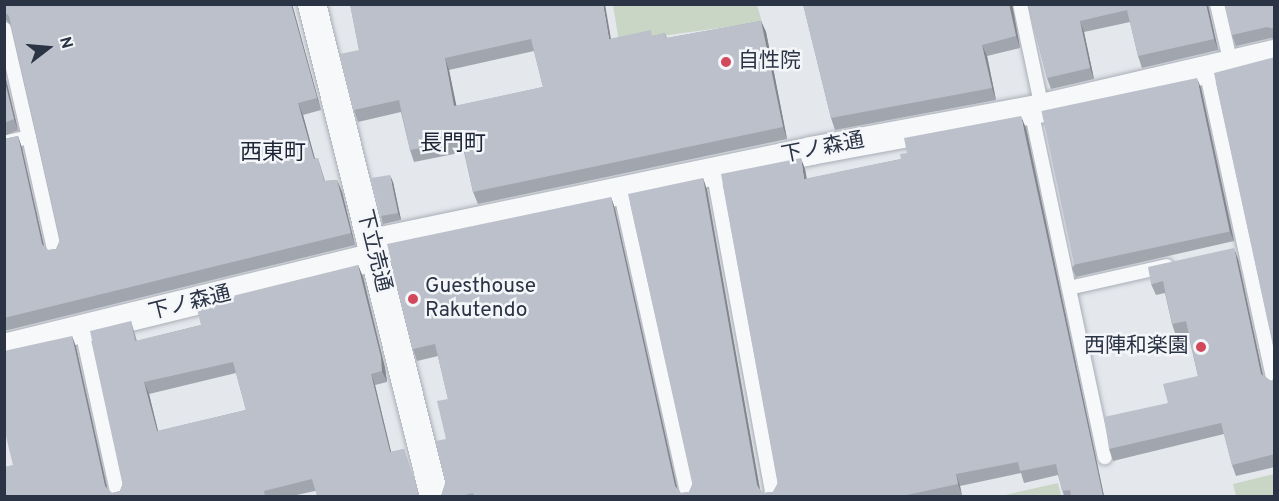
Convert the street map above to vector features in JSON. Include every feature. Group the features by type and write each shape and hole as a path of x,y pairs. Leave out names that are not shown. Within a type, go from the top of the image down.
{"street":[{"name":"下立売通","path":"312,4 434,496"},
{"name":"下ノ森通","path":"4,348 82,331 373,250 620,189 1037,109 1275,54"}],"lane":[{"path":"1020,4 1069,288 1105,457"},
{"path":"1217,4 1219,67 1240,250 1275,383"},
{"path":"4,29 55,253"},
{"path":"4,143 29,137"},
{"path":"713,170 774,496 770,496"},
{"path":"620,189 688,496"},
{"path":"1069,288 1179,263"},
{"path":"82,331 118,496"}],"green space":[{"path":"613,5 757,5 762,22 619,42"},
{"path":"1274,474 1274,496 1236,496 1233,484"},
{"path":"1058,483 1061,496 1001,496"}],"building":[{"path":"4,4 291,4 317,98 298,103 314,159 318,158 324,181 337,180 351,233 4,318 4,139 18,136 42,244 48,250 56,249 60,240 9,16 4,11"},
{"path":"350,4 603,4 609,39 651,30 652,36 665,33 666,38 761,21 783,127 473,192 462,140 410,150 399,100 354,110 340,54 359,50","holes":["531,39 543,87 454,106 445,58"]},
{"path":"803,4 1009,4 1016,36 982,45 992,88 831,118"},
{"path":"1028,4 1206,4 1214,39 1138,56 1127,10 1080,21 1090,68 1047,78"},
{"path":"1225,4 1275,4 1275,29 1267,27 1232,35"},
{"path":"1275,57 1275,355 1214,73"},
{"path":"4,78 14,119 4,123"},
{"path":"1197,78 1230,232 1074,265 1041,111"},
{"path":"1021,116 1103,496 1071,496 1070,490 1062,491 1056,464 1020,471 1018,462 956,474 958,484 902,496 474,496 473,493 441,496 446,481 436,441 446,439 437,401 448,399 435,344 413,349 387,244 611,197 675,486 681,493 689,492 693,483 628,194 703,178 757,485 762,493 773,492 778,483 721,174 801,158 804,179 901,159 900,154 907,153 904,138"},
{"path":"390,175 398,213 381,216 371,178"},
{"path":"1234,248 1261,374 1271,381 1275,378 1275,454 1232,465 1221,423 1109,449 1104,417 1168,403 1163,384 1198,376 1186,321 1172,324 1163,281 1151,284 1148,267"},
{"path":"358,265 381,357 382,371 371,374 390,452 404,449 419,496 317,496 312,479 264,491 265,496 4,496 4,467 13,465 4,428 4,351 72,336 105,486 112,493 120,491 123,483 90,331 131,321 135,341 201,325 196,305","holes":["233,362 246,410 157,431 144,382"]}],"place":[{"name":"自性院","path":"726,62"},
{"name":"Guesthouse Rakutendo","path":"413,299"},
{"name":"西陣和楽園","path":"1201,347"}],"district":[{"name":"長門町","path":"453,145"},
{"name":"西東町","path":"273,154"}]}
